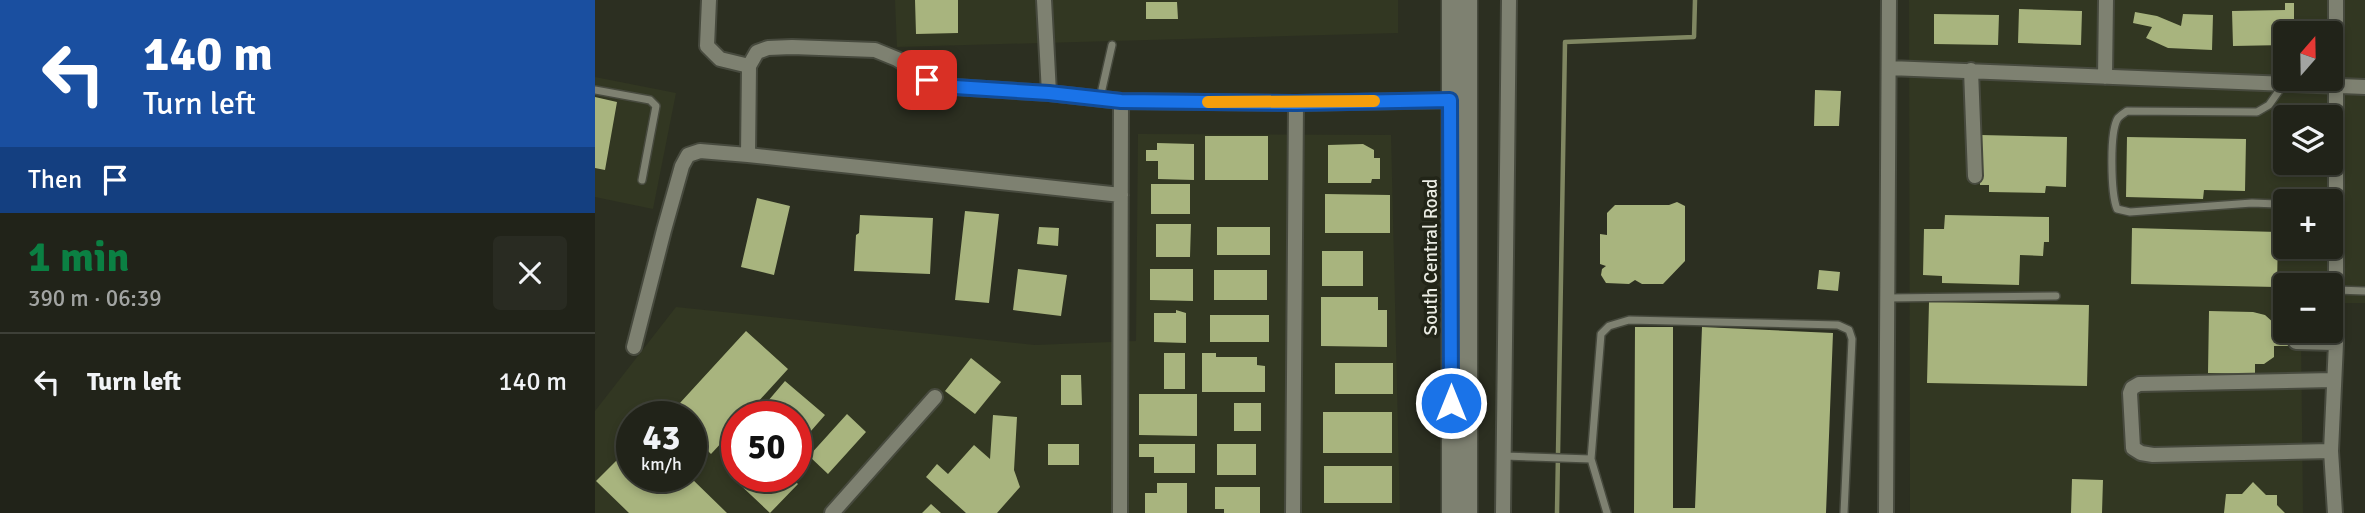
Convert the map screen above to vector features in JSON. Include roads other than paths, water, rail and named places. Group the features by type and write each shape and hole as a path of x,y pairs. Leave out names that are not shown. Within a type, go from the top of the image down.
{"main road":[{"name":"South Central Road","path":"1451,0 1459,100 1468,513"},
{"name":"South Central Road","path":"1451,513 1459,100 1468,0"}],"street":[{"path":"709,0 707,46 720,60 750,66"},
{"path":"1044,0 1049,93"},
{"path":"1503,513 1509,0"},
{"path":"1885,513 1889,0"},
{"path":"2105,77 2106,0"},
{"path":"2336,0 2336,21"},
{"path":"748,155 750,66 757,52 768,48 875,50 897,59 939,86 1121,101 1296,103 1459,100"},
{"path":"1889,68 2273,85"},
{"path":"1971,70 1975,176"},
{"path":"2343,86 2365,87"},
{"path":"2336,91 2336,273"},
{"path":"1120,513 1121,101"},
{"path":"1293,513 1296,103"},
{"path":"634,347 682,166 688,155 701,151 748,155 1121,195"},
{"path":"2335,513 2330,451 2336,343"},
{"path":"2330,451 2153,455 2141,453 2133,448 2130,393 2132,388 2139,384 2333,380"},
{"path":"832,513 935,397"}],"lane":[{"path":"1100,99 1112,45"},
{"path":"595,90 650,100 656,106 642,180"},
{"path":"2273,204 2130,212 2117,209 2113,197 2114,131 2118,119 2127,111 2257,112 2269,105 2279,91"},
{"path":"2343,290 2365,291"},
{"path":"1887,298 2056,296"},
{"path":"1607,513 1591,459 1601,334 1609,326 1629,320 1838,326 1849,330 1852,339 1844,513"},
{"path":"1504,456 1565,456 1591,459"}],"waterway":[{"path":"1557,513 1565,42 1694,37 1695,0"}]}
